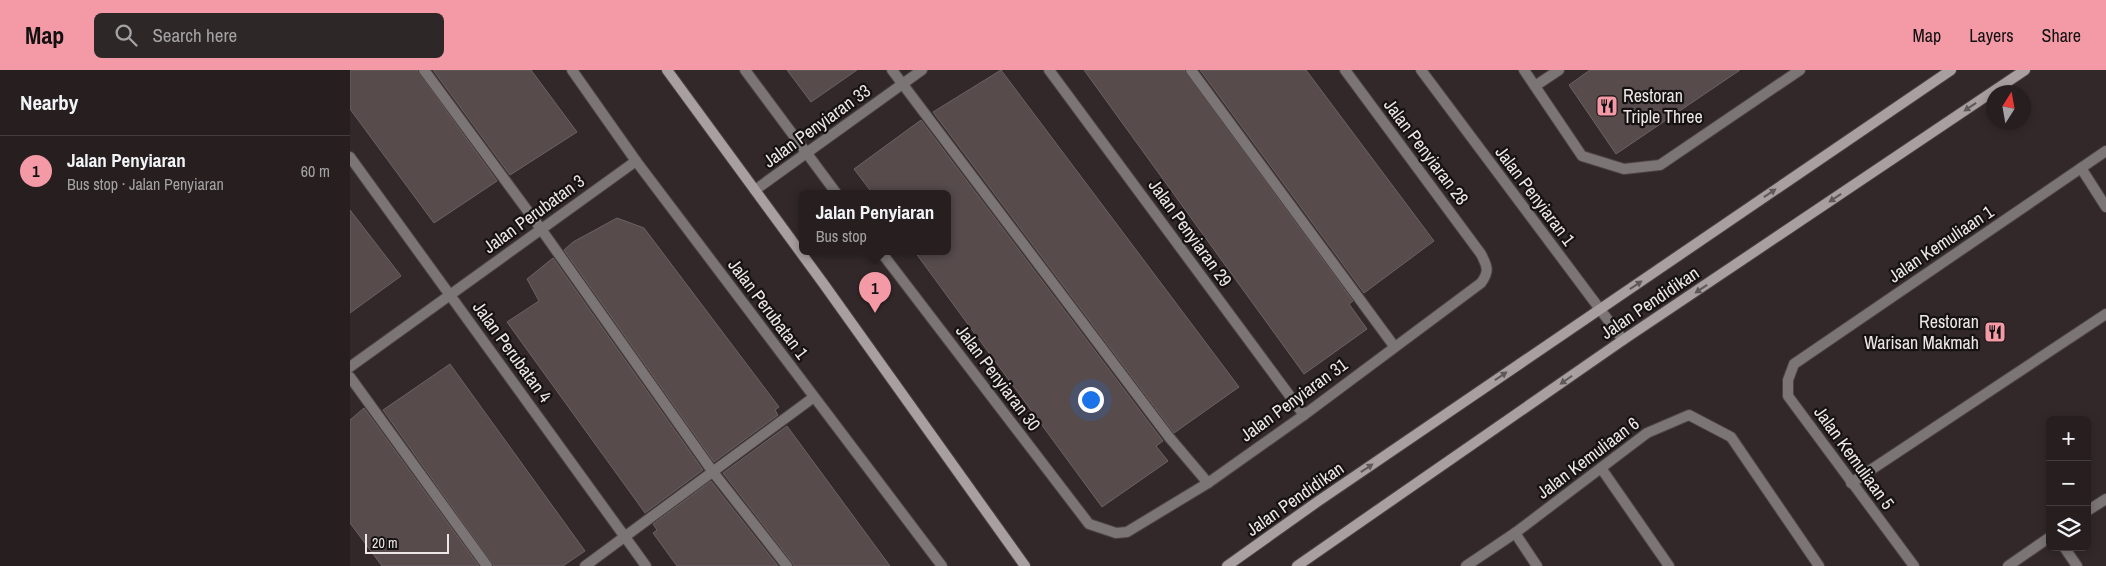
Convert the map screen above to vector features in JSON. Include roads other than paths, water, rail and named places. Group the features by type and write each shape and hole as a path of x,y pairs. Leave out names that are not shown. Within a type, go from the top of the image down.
{"main road":[{"path":"667,70 799,251"},
{"name":"Jalan Pendidikan","path":"1227,566 1317,502 1952,70"},
{"name":"Jalan Pendidikan","path":"1296,566 1624,340 2025,70"},
{"path":"802,255 1025,566"}],"street":[{"path":"424,70 541,229 713,472 787,566"},
{"name":"Jalan Perubatan 1","path":"572,70 636,161 942,566"},
{"path":"745,70 834,190"},
{"path":"892,70 1163,429 1208,483"},
{"name":"Jalan Penyiaran 33","path":"755,190 922,70"},
{"name":"Jalan Penyiaran 29","path":"1049,70 1304,415"},
{"path":"1191,70 1394,346"},
{"name":"Jalan Penyiaran 28","path":"1344,70 1481,254"},
{"name":"Jalan Penyiaran 1","path":"1421,70 1624,340"},
{"path":"1524,70 1582,156 1624,169 1660,165 1800,70"},
{"path":"1535,86 1559,70"},
{"name":"Jalan Kemuliaan 1","path":"1794,364 2106,151"},
{"name":"Jalan Perubatan 4","path":"350,157 646,566"},
{"name":"Jalan Perubatan 3","path":"350,367 636,161"},
{"path":"2081,168 2106,207"},
{"name":"Jalan Penyiaran 31","path":"1090,524 1116,533 1128,532 1208,483 1304,415 1394,346 1482,283 1488,272 1481,254"},
{"name":"Jalan Penyiaran 30","path":"883,255 1090,524"},
{"path":"1851,483 2106,314"},
{"name":"Jalan Kemuliaan 5","path":"1794,364 1788,380 1788,396 1914,566"},
{"path":"350,377 487,566"},
{"path":"585,566 814,397"},
{"name":"Jalan Kemuliaan 6","path":"1466,566 1515,533 1647,433 1689,415 1732,437 1820,566"},
{"path":"1601,468 1669,566"},
{"path":"2091,509 2106,499"},
{"path":"1515,533 1537,566"},
{"path":"2008,566 2046,540"},
{"path":"2067,551 2077,566"}],"place":[{"name":"Restoran Triple Three","path":"1607,106"},
{"name":"Jalan Penyiaran","path":"875,313"},
{"name":"Restoran Warisan Makmah","path":"1995,332"}]}
